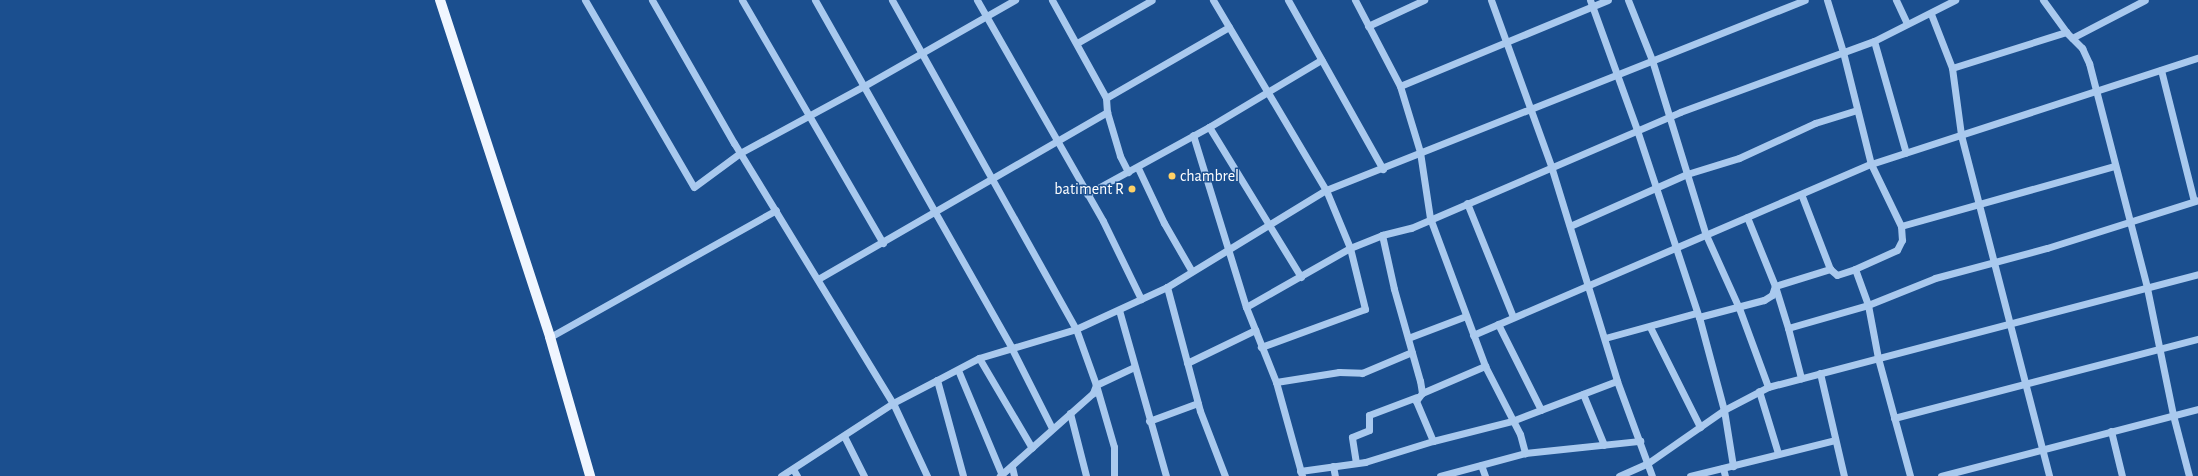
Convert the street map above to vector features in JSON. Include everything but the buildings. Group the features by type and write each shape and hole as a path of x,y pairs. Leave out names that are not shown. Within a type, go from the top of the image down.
{"main road":[{"path":"440,0 550,337 590,476"}],"street":[{"path":"585,0 694,187 740,153 864,86 1015,0"},
{"path":"652,0 740,153 893,403 927,476"},
{"path":"742,0 882,243"},
{"path":"816,0 1011,347 1052,428"},
{"path":"892,0 923,52 1076,329 1096,385 1114,446 1114,476"},
{"path":"977,0 1056,142 1087,194 1141,300"},
{"path":"1052,0 1106,98 1107,112 1120,156 1128,172"},
{"path":"1077,43 1152,0"},
{"path":"1213,0 1266,93 1326,190 1350,248 1365,309 1261,347"},
{"path":"1288,0 1383,170"},
{"path":"1355,0 1400,86 1420,152 1430,218 1485,366 1520,434 1525,453"},
{"path":"1368,26 1424,0"},
{"path":"1491,0 1505,42 1552,166 1589,284 1617,381 1652,476"},
{"path":"1400,86 1505,42 1591,3 1608,0"},
{"path":"1628,0 1652,60 1706,234 1740,308 1768,387"},
{"path":"781,476 893,403 979,358 1011,347 1076,329 1141,300 1167,287 1191,270 1326,190 1383,170 1420,152 1805,0"},
{"path":"1801,194 1830,270 1837,275 1855,269 1897,250 1902,240 1901,226 1871,164 1843,52 1827,0"},
{"path":"1896,0 1907,24"},
{"path":"1246,307 1350,248 1382,235 1411,228 1430,218 1670,116 1874,41 1907,24 1931,14 1955,0"},
{"path":"2043,0 2066,32 2082,48 2096,91 2146,288 2173,416 2189,476"},
{"path":"2072,38 2146,0"},
{"path":"1591,3 1638,130 1698,315 1724,410 1733,466"},
{"path":"1931,14 1952,68 1961,135 2049,476"},
{"path":"1106,98 1229,27"},
{"path":"1952,68 2066,32"},
{"path":"1874,41 1906,153"},
{"path":"1473,334 1871,164 2198,58"},
{"path":"1087,194 1138,168 1321,60"},
{"path":"1788,328 1868,305 1935,278 2130,222 2196,200 2161,70"},
{"path":"1570,226 1657,189 1687,174 1739,158 1815,123 1857,110"},
{"path":"818,279 935,213 1107,112"},
{"path":"1209,127 1270,224 1301,277"},
{"path":"1193,135 1246,307 1276,382 1301,473 1356,463 1433,441 1512,421 1617,381"},
{"path":"1901,226 1979,206 2115,166"},
{"path":"1138,168 1164,222 1191,270"},
{"path":"1466,203 1513,317"},
{"path":"550,337 776,210"},
{"path":"1747,217 1775,286 1801,378"},
{"path":"1382,235 1412,352 1420,395 1433,441"},
{"path":"1855,269 1868,305 1878,358 1910,476"},
{"path":"1775,286 1830,270"},
{"path":"1619,476 1648,463 1724,410 1768,387 2009,322 2198,274"},
{"path":"1604,338 1698,315 1740,308 1764,300 1772,295 1775,286"},
{"path":"1167,287 1198,403 1225,476"},
{"path":"1119,310 1149,421 1166,476"},
{"path":"1408,338 1466,316"},
{"path":"1498,324 1541,410"},
{"path":"1650,327 1700,426"},
{"path":"1187,363 1256,330"},
{"path":"1894,418 2198,339"},
{"path":"1276,382 1339,372 1362,373 1412,352"},
{"path":"979,358 1032,448"},
{"path":"958,370 1001,475 1012,467 1052,428 1093,393 1096,385 1134,366"},
{"path":"1356,463 1352,437 1369,430 1369,415 1420,395 1485,366"},
{"path":"1820,373 1844,476"},
{"path":"937,380 963,476"},
{"path":"1759,391 1778,453"},
{"path":"1584,394 1604,445"},
{"path":"1149,421 1198,403"},
{"path":"1941,476 2198,409"},
{"path":"1070,413 1086,476"},
{"path":"2111,432 2122,476"},
{"path":"844,436 864,476"},
{"path":"1690,476 1835,440"},
{"path":"1440,476 1525,453 1640,441"},
{"path":"1481,465 1485,476"},
{"path":"1333,466 1335,476"},
{"path":"1012,467 1014,476"},
{"path":"1723,468 1726,476"},
{"path":"793,469 797,476"}],"place":[{"name":"chambrel","path":"1172,176"},
{"name":"batiment R","path":"1132,189"}]}
